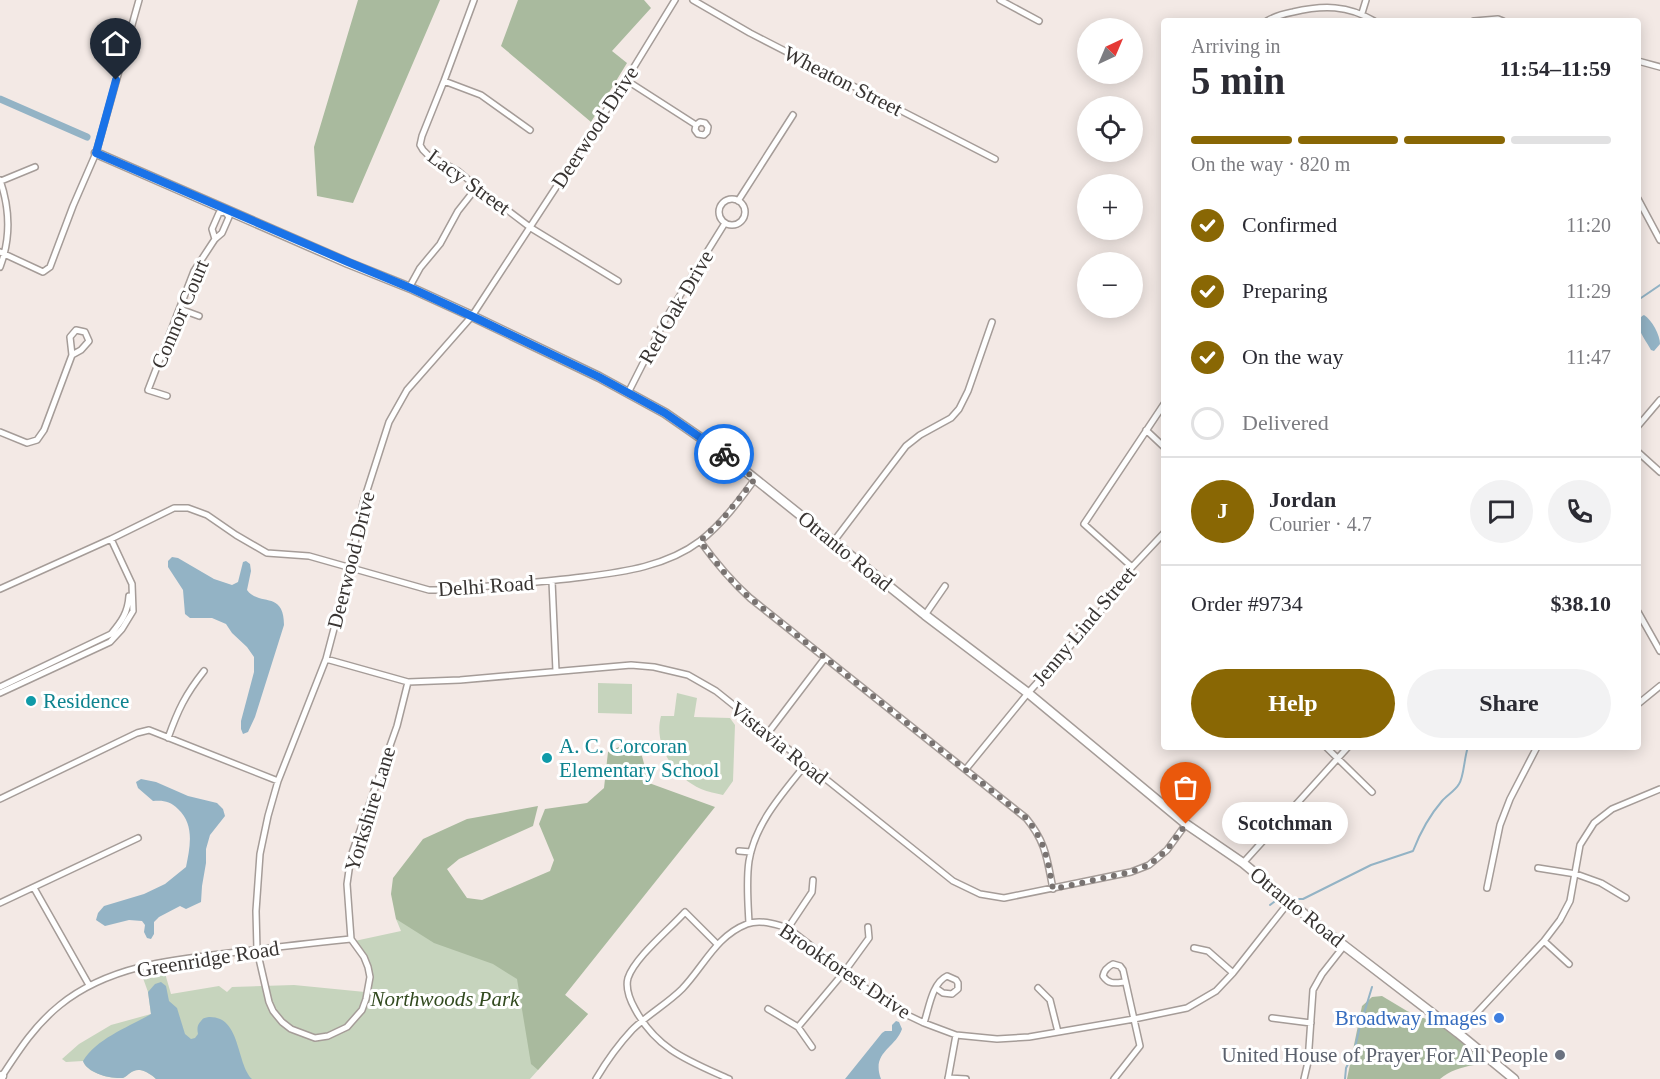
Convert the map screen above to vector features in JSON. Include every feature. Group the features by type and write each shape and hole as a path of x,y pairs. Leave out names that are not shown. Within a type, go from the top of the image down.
{"street":[{"path":"2,253 43,272 50,267 96,153 139,0"},
{"name":"Lacy Street","path":"474,0 420,145 428,155 458,171 531,228 618,281"},
{"name":"Deerwood Drive","path":"351,939 369,967 370,977 362,1010 347,1027 328,1036 315,1038 291,1029 273,1011 269,1002 257,950 256,910 260,854 278,781 326,659 350,568 363,503 389,423 407,390 472,316 531,228 675,0"},
{"name":"Wheaton Street","path":"693,0 750,33 995,159"},
{"path":"1000,0 1039,21"},
{"path":"1362,13 1366,0"},
{"path":"1272,18 1314,7 1340,8 1362,13 1370,18"},
{"path":"1641,62 1660,67"},
{"path":"626,80 696,125"},
{"path":"444,81 481,95 530,130"},
{"name":"Red Oak Drive","path":"738,201 793,115"},
{"name":"Otranto Road","path":"96,153 472,316 599,377 665,413 703,438 925,615 1028,693 1186,824 1243,863 1344,946 1514,1079"},
{"path":"0,267 9,228 0,180 34,167"},
{"path":"409,288 420,268 440,244 458,211 477,187"},
{"name":"Red Oak Drive","path":"726,201 738,201 744,207 743,219 733,225 725,223 720,216 720,207 726,201"},
{"path":"1641,205 1660,240"},
{"name":"Connor Court","path":"167,396 147,390 194,271 215,239 222,233 229,217 226,210 219,213 213,229 215,239"},
{"name":"Red Oak Drive","path":"628,393 666,318 725,223"},
{"path":"180,309 199,316"},
{"path":"834,541 906,446 920,435 951,418 959,409 968,391 992,322"},
{"path":"0,432 27,443 37,440 44,430 72,355 70,337 76,330 86,332 89,341 81,350 72,355"},
{"path":"1641,422 1660,400"},
{"path":"1132,567 1084,524 1161,408"},
{"path":"1146,430 1161,444"},
{"path":"1641,455 1660,472"},
{"name":"Delhi Road","path":"0,589 174,508 188,508 207,515 267,553 309,556 429,590 552,581 627,571 674,557 700,541 721,521 755,479"},
{"name":"Jenny Lind Street","path":"966,769 1028,693 1098,615 1132,567 1161,536"},
{"path":"0,687 111,634 123,620 128,608 130,588 110,539"},
{"path":"0,693 110,642 122,629 133,611 132,584 110,539"},
{"path":"700,541 732,582 1026,818 1042,841 1053,889"},
{"path":"552,581 556,671"},
{"path":"925,615 945,586"},
{"path":"1641,617 1660,651"},
{"path":"768,733 825,658"},
{"name":"Vistavia Road","path":"326,659 408,682 460,680 631,665 660,668 688,675 716,691 953,881 980,894 1004,898 1131,872 1149,865 1167,850 1186,824"},
{"path":"168,738 178,709 204,671"},
{"name":"Yorkshire Lane","path":"351,939 347,884 351,856 397,726 408,682"},
{"path":"1641,702 1660,686"},
{"path":"0,799 137,733 149,730 278,781"},
{"path":"1329,750 1372,792"},
{"path":"1243,863 1345,750"},
{"path":"1487,888 1500,825 1535,750"},
{"path":"749,923 751,852 761,825 806,764"},
{"path":"1458,1033 1560,921 1570,901 1580,845 1594,823 1612,808 1660,789"},
{"path":"0,903 138,838"},
{"path":"739,851 751,852"},
{"path":"1538,868 1576,874 1601,883 1626,898"},
{"path":"788,928 812,892 813,880"},
{"path":"34,888 89,985"},
{"name":"Brookforest Drive","path":"597,1079 604,1065 632,1030 668,1003 717,944 749,923 770,922 788,928 877,997 924,1023 957,1035 997,1039 1029,1037 1187,1008 1216,991 1289,902"},
{"path":"717,944 685,912 638,962 628,979 628,998 642,1022 658,1040 677,1055 729,1079"},
{"path":"798,1028 869,938 868,927"},
{"name":"Greenridge Road","path":"3,1077 30,1035 60,1005 89,985 139,966 351,939"},
{"path":"1544,941 1569,964"},
{"path":"1304,1079 1308,1062 1313,990 1322,974 1344,946"},
{"path":"1194,948 1208,951 1233,973"},
{"path":"1114,1079 1140,1046 1123,970 1120,966 1113,964 1104,971 1106,981 1113,984 1125,982"},
{"path":"924,1023 936,988"},
{"path":"1038,988 1050,1000 1058,1032"},
{"path":"768,1009 798,1028 812,1047"},
{"path":"1272,1018 1311,1023"},
{"path":"957,1035 948,1078 966,1079"}],"green space":[{"path":"358,0 440,0 353,203 317,196 314,147"},
{"path":"518,0 644,0 651,8 612,51 627,63 591,122 501,46"},
{"path":"598,683 632,684 632,714 598,713"},
{"path":"677,693 697,698 694,717 730,718 735,725 733,781 723,795 691,784 674,768 663,749 659,727 661,716 674,716"},
{"path":"619,747 642,756 649,783 715,807 565,995 588,1014 538,1070 531,1064 517,979 493,964 434,943 396,919 391,894 393,878 423,839 467,819 538,806 533,826 459,859 447,869 467,898 482,900 550,871 554,860 539,824 545,809 587,803 604,788 608,752"},
{"name":"Northwoods Park","path":"421,875 588,1014 530,1079 156,1079 147,1072 137,1070 123,1078 118,1078 94,1072 83,1061 66,1062 62,1059 79,1044 111,1025 151,1014 148,992 139,967 162,963 171,994 219,986 227,992 232,987 294,985 365,992 367,976 365,965 350,942 401,931 396,919 409,917"},
{"path":"1382,996 1407,1011 1438,1024 1457,1037 1477,1057 1474,1065 1456,1070 1440,1079 1347,1079 1362,1006 1372,997"}],"water":[{"path":"1644,315 1647,317 1659,336 1660,344 1654,351 1651,350 1641,332 1641,317"},
{"path":"172,557 178,558 214,579 232,585 238,582 243,562 246,561 250,564 251,571 247,590 252,595 280,607 284,625 255,717 248,732 243,734 241,721 254,672 254,657 226,624 212,618 190,618 185,614 183,590 168,567 168,561"},
{"path":"141,779 156,782 188,796 217,803 223,809 225,816 210,835 206,849 201,902 186,909 180,906 159,917 154,922 154,934 151,939 147,938 144,932 145,925 142,921 129,920 105,926 96,920 104,906 144,894 165,884 186,867 190,836 187,822 172,804 153,801 138,788 136,782"},
{"path":"161,982 166,986 169,1001 177,1008 185,1034 191,1039 198,1034 198,1026 205,1018 219,1019 227,1024 252,1079 156,1079 147,1072 137,1070 123,1078 118,1078 100,1074 85,1065 83,1061 89,1053 105,1039 151,1014 148,992 155,984"},
{"path":"896,1021 902,1029 899,1036 881,1057 879,1070 881,1079 845,1079 882,1033 892,1031 892,1025"}],"waterway":[{"path":"0,99 87,137"},
{"path":"1641,298 1660,285"},
{"path":"1292,899 1303,899 1371,865 1413,851 1433,813 1459,784 1467,750"},
{"path":"1270,905 1278,899 1283,899"},
{"path":"1345,1079 1346,1068 1354,1052 1372,987"}],"way so far":[{"path":"724,454 755,479 721,521 700,541 717,565 750,598 1026,818 1042,841 1053,889 1131,872 1149,865 1167,850 1186,824"}],"place":[{"name":"Residence","path":"31,701"},
{"name":"A. C. Corcoran Elementary School","path":"547,758"},
{"name":"Scotchman","path":"1186,824"},
{"name":"Broadway Images","path":"1499,1018"},
{"name":"United House of Prayer For All People","path":"1560,1055"}],"route":[{"path":"116,80 96,153 413,289 599,377 665,413 724,454"}]}
